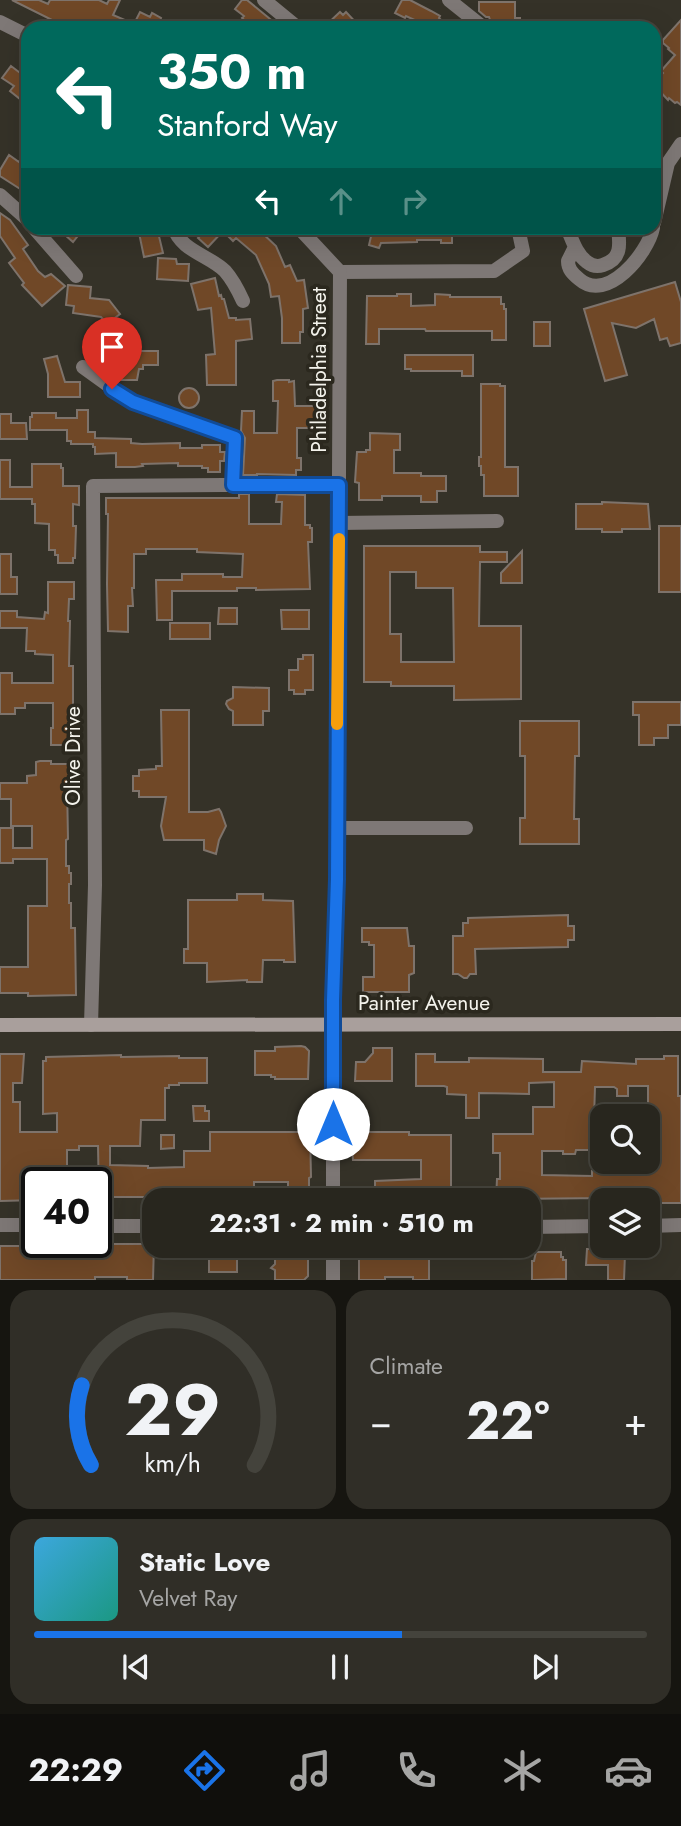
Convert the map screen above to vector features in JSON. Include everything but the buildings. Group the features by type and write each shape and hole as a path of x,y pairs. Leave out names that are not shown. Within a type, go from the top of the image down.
{"main road":[{"name":"Painter Avenue","path":"0,1025 681,1024"}],"street":[{"path":"264,0 290,21"},
{"path":"449,0 475,21"},
{"path":"0,22 21,32"},
{"path":"661,194 668,163 681,144"},
{"path":"0,195 21,214"},
{"path":"40,235 76,276"},
{"path":"177,235 184,244 226,272 243,301"},
{"name":"Philadelphia Street","path":"306,235 340,272 333,1188"},
{"path":"340,272 494,271 523,251 520,235"},
{"path":"570,235 585,261 598,266 616,258 620,246 619,235"},
{"path":"575,247 568,261 571,271 582,282 601,284 616,279 632,266 647,246 651,235"},
{"path":"83,367 133,402 235,438 233,485 339,485"},
{"name":"Olive Drive","path":"91,1025 95,885 93,486 233,485"},
{"path":"339,523 497,521"},
{"path":"337,828 466,828"},
{"path":"0,1225 21,1225"},
{"path":"660,1226 681,1225"},
{"path":"112,1226 142,1226"},
{"path":"541,1227 590,1226"},
{"path":"332,1258 332,1280"}],"slow traffic":[{"path":"337,724 339,539"}],"route":[{"path":"112,389 133,402 235,438 233,485 339,485 333,1124"}]}
